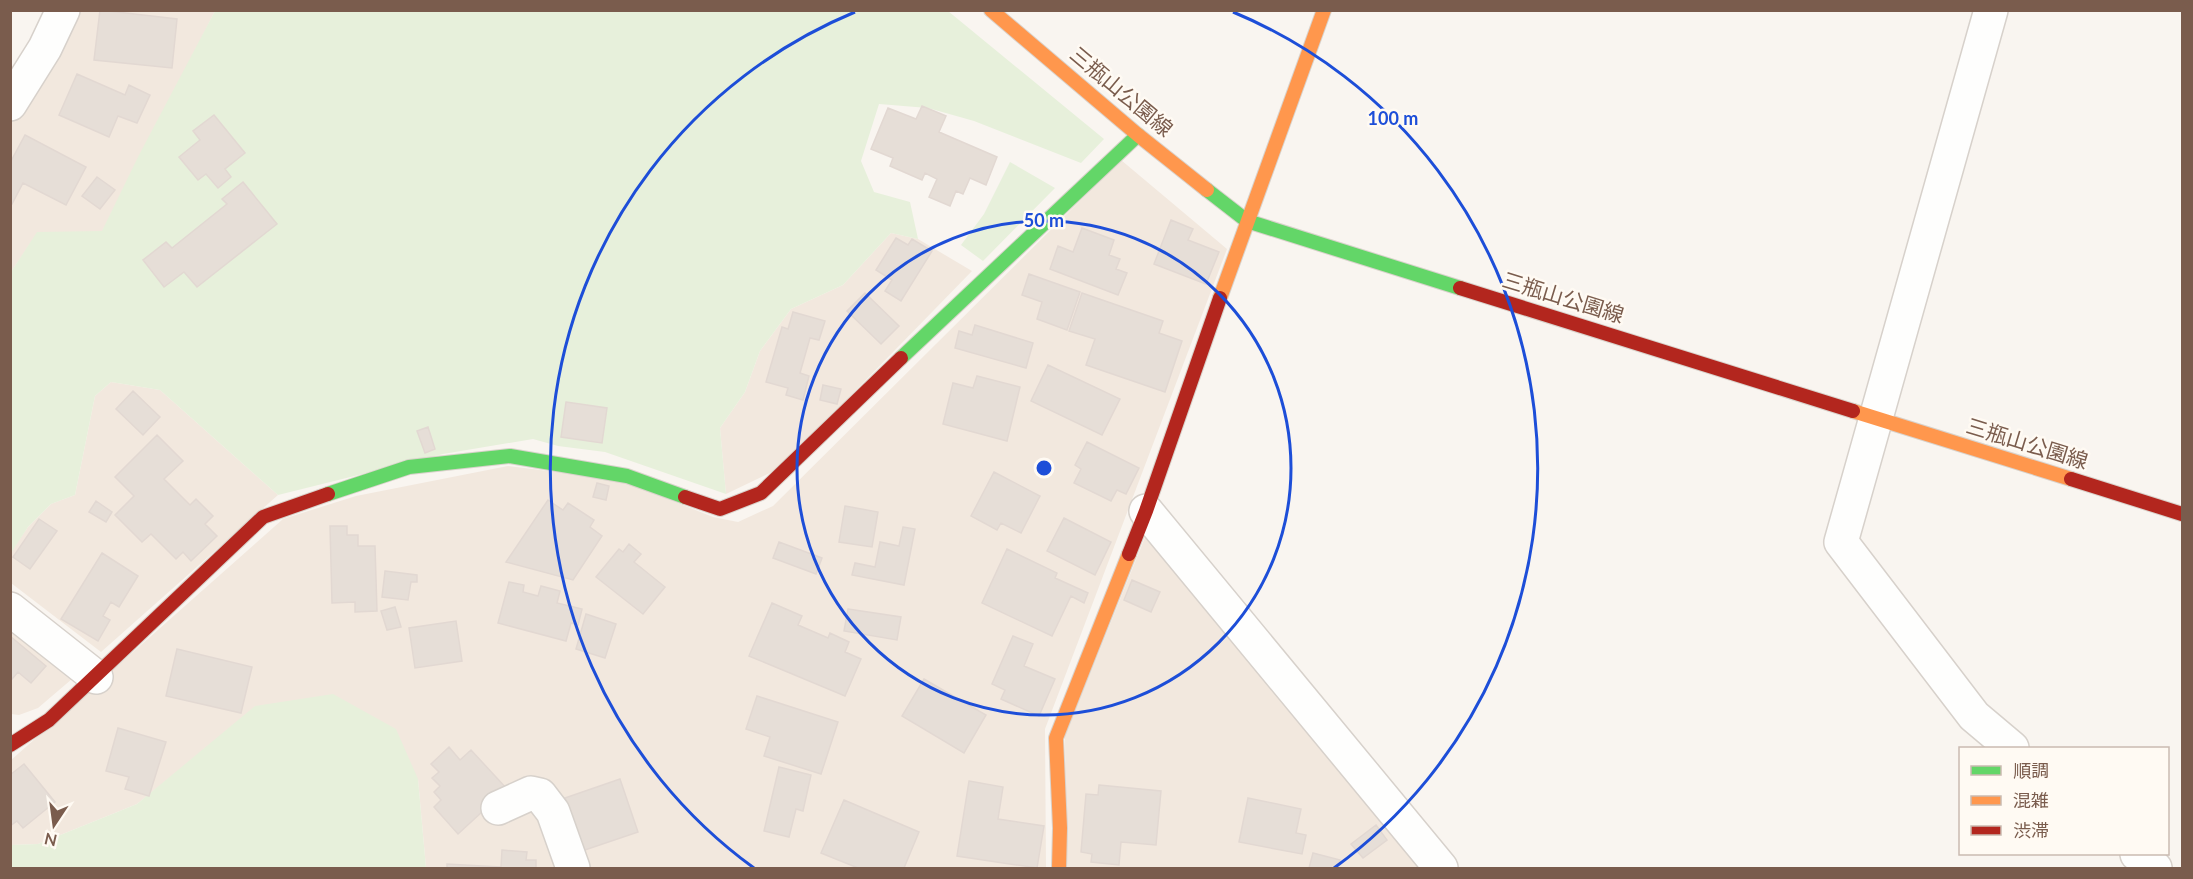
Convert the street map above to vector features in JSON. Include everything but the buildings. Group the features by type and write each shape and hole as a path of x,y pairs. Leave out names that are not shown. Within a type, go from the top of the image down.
{"street":[{"path":"10,104 45,48 63,10"},
{"name":"三瓶山公園線","path":"991,10 1138,135 1247,221 2182,514"},
{"path":"1059,868 1060,828 1056,738 1146,510 1324,10"},
{"path":"1991,10 1842,542 1974,716 2011,747"},
{"path":"10,745 49,720 263,517 409,467 510,456 627,476 720,509 761,493 813,441 1138,135"},
{"path":"1146,510 1441,868"},
{"path":"10,609 96,677"},
{"path":"498,808 531,793 540,795 553,812 573,868"},
{"path":"2138,855 2155,868"}],"shaded area":[{"path":"74,11 215,11 201,39 278,256 38,232 11,272 11,117"},
{"path":"1121,160 1227,249 1045,729 1046,868 426,868 418,779 188,763 137,804 38,844 11,845 10,761 283,519 356,496 508,466 620,480 713,517 738,522 773,506"},
{"path":"891,233 918,239 972,271 780,468 726,494 720,428 745,392 760,351 791,309 843,285"},
{"path":"111,382 160,390 278,495 101,652 11,583 10,553 28,527 51,504 75,495 95,396"},
{"path":"1148,530 1427,868 1066,868 1065,736"},
{"path":"10,618 79,673 38,708 19,715 11,714"}],"green space":[{"path":"731,10 734,12 735,10 948,11 1104,139 1081,163 974,121 928,108 879,104 861,161 874,192 910,202 918,239 891,233 843,285 791,309 760,351 745,392 720,428 726,494 605,452 558,446 533,439 443,454 278,495 160,390 111,382 95,396 75,495 51,504 28,527 11,553 11,272 37,232 102,231 139,155 215,11"},
{"path":"1010,162 1055,188 983,261 961,245 984,214"},
{"path":"333,694 396,729 418,779 426,868 11,868 10,845 38,844 137,804 255,706"}],"traffic: fast":[{"path":"901,358 1138,135"},
{"path":"1207,190 1247,221 1460,288"},
{"path":"328,494 409,467 510,456 627,476 685,497"}],"traffic: slow":[{"path":"991,10 1138,135 1207,190"},
{"path":"1220,298 1324,10"},
{"path":"1853,411 2071,479"},
{"path":"1059,868 1060,828 1056,738 1129,554"}],"traffic: jam":[{"path":"1460,288 1853,411"},
{"path":"1129,554 1220,298"},
{"path":"685,497 720,509 761,493 901,358"},
{"path":"2071,479 2182,514"},
{"path":"10,745 49,720 263,517 328,494"}]}
